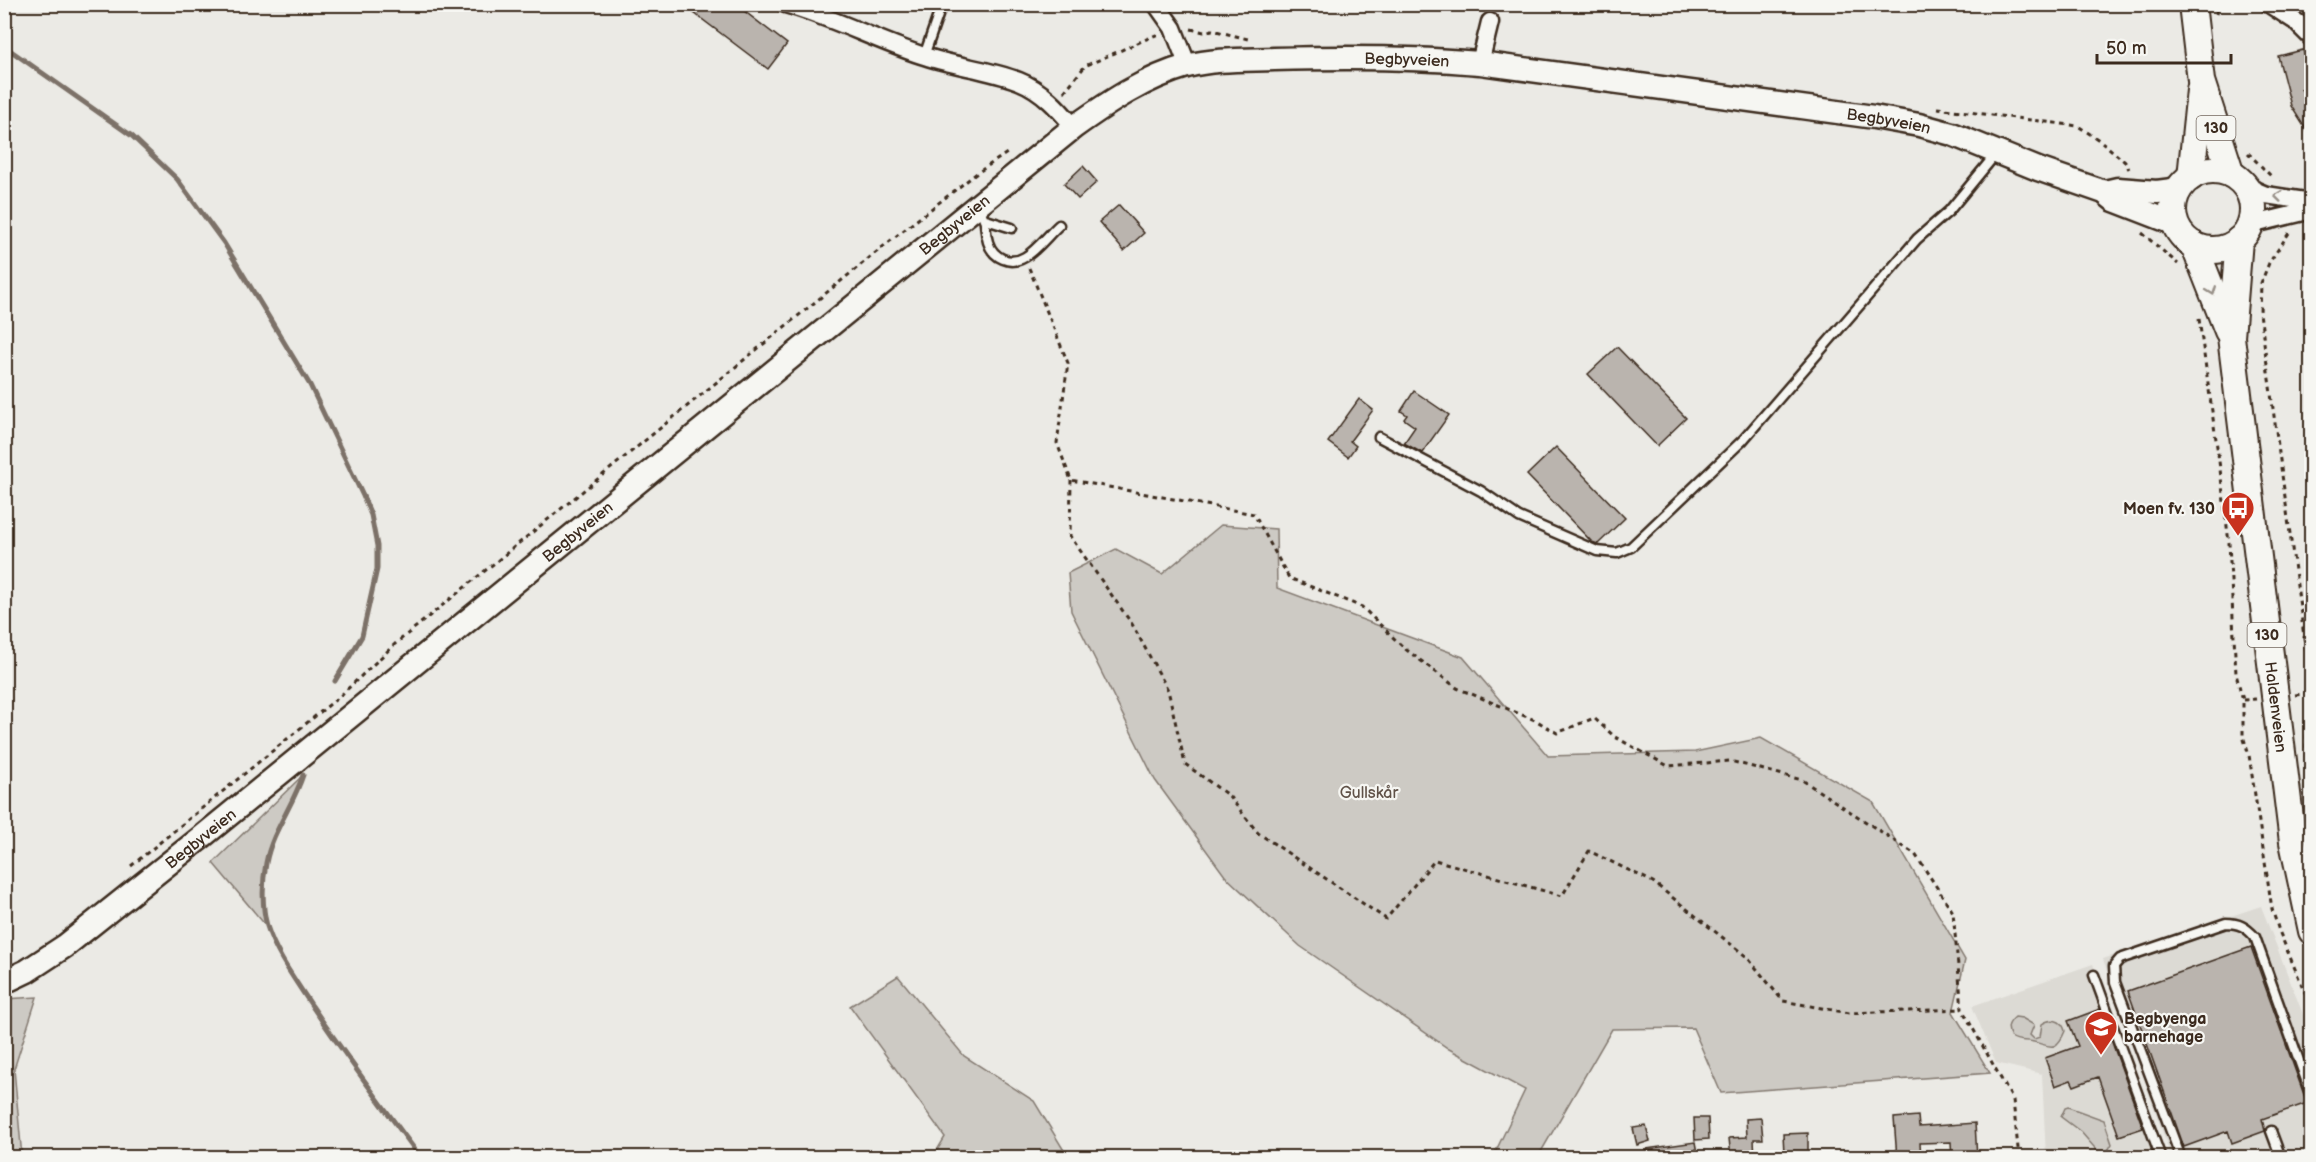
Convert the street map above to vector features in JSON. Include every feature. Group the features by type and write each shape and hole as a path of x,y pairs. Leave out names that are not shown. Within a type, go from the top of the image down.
{"main road":[{"name":"130","path":"2192,4 2201,81 2238,180 2253,205 2245,232"},
{"name":"Begbyveien","path":"4,982 27,971 65,946 982,213 1074,127 1121,95 1147,81 1188,66 1251,60 1342,57 1412,58 1480,63 1875,117 1936,129 2104,192 2114,200 2132,199 2186,183"},
{"name":"130","path":"2194,245 2176,224 2174,212 2175,200 2186,183 2201,81"},
{"path":"2186,183 2211,170 2238,180"},
{"name":"Begbyveien","path":"2132,199 2176,224"},
{"path":"2194,245 2222,249 2245,232"},
{"name":"Haldenveien","path":"2245,232 2231,337 2293,842 2312,931"},
{"name":"Haldenveien","path":"2194,245 2231,337"}],"street":[{"path":"785,4 812,12 924,57 1019,82 1055,105 1074,127"},
{"path":"1156,4 1173,28 1188,66"},
{"path":"2269,4 2312,32"},
{"path":"1480,63 1490,22"},
{"path":"2238,180 2266,195 2312,202"},
{"path":"2245,232 2312,210"}],"lane":[{"path":"924,57 942,4"},
{"path":"2284,14 2312,44"},
{"path":"1379,437 1481,491 1519,517 1597,551 1617,553 1631,546 1743,440 1917,239 1949,212 1998,152"},
{"path":"982,213 1012,228"},
{"path":"982,213 988,242 997,257 1009,262 1025,258 1059,225"},
{"path":"2181,1158 2115,982 2114,966 2120,959 2226,923 2238,923 2248,929 2255,937 2312,1096"},
{"path":"2094,975 2162,1158"},
{"path":"2271,1131 2281,1158"}],"path":[{"path":"1055,105 1070,82 1085,66 1173,28"},
{"path":"2070,124 2078,126 2102,142 2124,162 2132,178 2132,199 2137,228 2182,268"},
{"path":"126,870 340,696 395,644 895,237 977,173 1013,149"},
{"path":"2245,150 2253,161 2273,178 2290,183 2292,198"},
{"path":"2293,216 2291,230 2270,262 2261,283 2260,313 2308,666 2312,668"},
{"path":"1025,258 1068,363 1057,443 1071,480 1070,536 1132,624 1168,690 1185,764 1229,796 1258,833 1386,919 1435,860 1562,896 1589,851 1653,882 1747,957 1783,1001 1849,1013 1962,1009"},
{"path":"2198,317 2229,543 2236,674 2242,700 2242,736 2249,754 2272,909 2312,1009"},
{"path":"1071,480 1254,514 1289,578 1362,608 1404,648 1457,688 1537,722 1557,733 1594,718 1615,737 1668,766 1730,761 1803,780 1915,854 1953,912 1962,1009 2013,1100 2019,1158"},
{"path":"2288,696 2312,693"},
{"path":"2242,700 2260,699"},
{"path":"2306,765 2307,722 2312,716"}],"shaded area":[{"path":"2261,906 2311,1035 2311,1157 2171,1157 2103,959"},
{"path":"2093,964 2160,1157 2046,1157 2042,1074 1996,1063 1972,1006"}],"green space":[{"name":"Gullskår","path":"1221,525 1276,529 1277,588 1463,657 1548,756 1695,752 1761,738 1873,802 1965,960 1953,1012 1990,1073 1721,1093 1693,1028 1612,1029 1538,1157 1493,1157 1525,1090 1449,1049 1300,946 1225,876 1155,780 1071,611 1068,573 1116,549 1162,574"},
{"path":"303,775 274,834 267,857 264,904 267,927 213,863"},
{"path":"898,976 964,1056 1034,1101 1068,1157 933,1157 945,1137 850,1006"},
{"path":"37,997 14,1069 22,1157 5,1157 5,999"},
{"path":"2015,1017 2034,1025 2030,1035 2034,1039 2040,1037 2042,1024 2049,1021 2059,1022 2065,1031 2059,1043 2052,1046 2017,1040 2011,1037 2008,1028"},
{"path":"2068,1107 2104,1120 2112,1144 2107,1152 2100,1154 2081,1132 2061,1117 2065,1108"}],"building":[{"path":"682,4 735,4 787,44 768,69"},
{"path":"2303,50 2312,75 2312,86 2301,89 2312,105 2312,139 2291,106 2278,56"},
{"path":"1083,166 1097,182 1078,199 1064,184"},
{"path":"1119,205 1144,233 1124,251 1099,222"},
{"path":"1617,347 1686,418 1657,446 1588,374"},
{"path":"1414,391 1449,415 1422,453 1404,443 1415,427 1404,419 1407,415 1401,411"},
{"path":"1359,399 1373,410 1350,441 1356,446 1348,457 1328,442"},
{"path":"1556,447 1625,518 1598,544 1592,542 1527,475"},
{"path":"2251,947 2307,1103 2262,1119 2265,1131 2232,1143 2228,1131 2184,1147 2128,991"},
{"path":"2100,1009 2143,1128 2119,1136 2098,1077 2074,1086 2071,1080 2055,1086 2045,1058 2078,1046 2068,1021"},
{"path":"1918,1116 1919,1127 1975,1123 1977,1158 1952,1158 1951,1142 1920,1143 1921,1158 1897,1158 1894,1118"},
{"path":"1694,1118 1708,1118 1709,1139 1695,1140"},
{"path":"1761,1118 1763,1139 1754,1139 1755,1158 1731,1158 1729,1138 1747,1137 1746,1119"},
{"path":"1646,1126 1650,1141 1637,1145 1633,1128"},
{"path":"1808,1133 1808,1158 1794,1158 1794,1152 1784,1153 1783,1134"},
{"path":"1695,1142 1698,1158 1647,1158 1647,1149"}],"waterway":[{"path":"4,46 132,136 177,179 224,243 310,385 371,515 377,546 377,569 362,636 335,681"},
{"path":"303,775 273,840 266,863 263,895 267,926 281,957 312,1006 421,1158"}],"place":[{"name":"Moen fv. 130","path":"2238,537"},
{"name":"Begbyenga barnehage","path":"2101,1056"}]}
